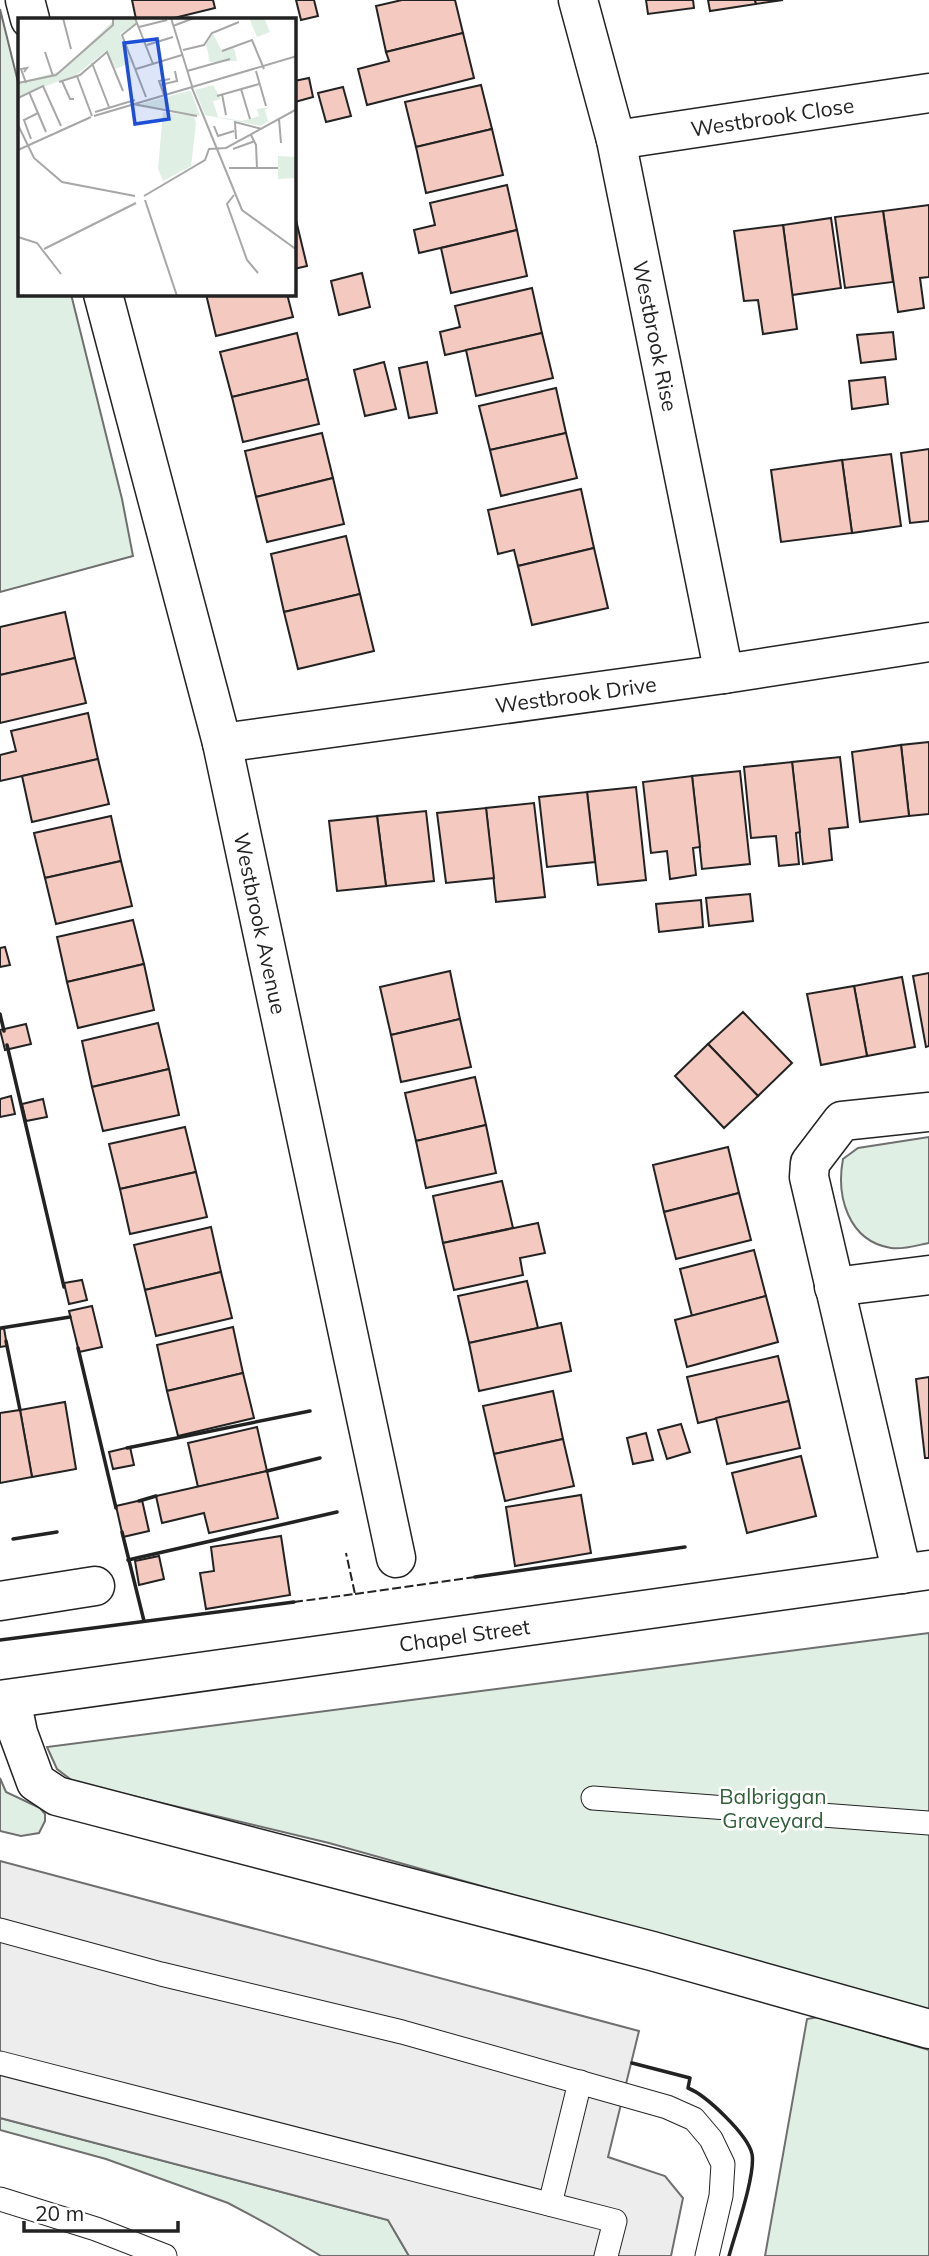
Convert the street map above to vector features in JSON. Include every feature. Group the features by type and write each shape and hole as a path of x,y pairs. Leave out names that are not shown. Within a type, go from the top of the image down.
{"street":[{"path":"25,0 30,18"},
{"name":"Westbrook Rise","path":"578,0 616,140 724,674"},
{"name":"Westbrook Close","path":"616,140 929,93"},
{"name":"Westbrook Avenue","path":"104,296 222,743 396,1558"},
{"name":"Westbrook Drive","path":"222,743 724,674 929,642"},
{"path":"916,1572 834,1287 809,1177 810,1163 842,1121 929,1112"},
{"path":"834,1287 929,1275"},
{"name":"Chapel Street","path":"6,1699 916,1572"},
{"path":"0,1601 95,1586"},
{"path":"6,1699 36,1782 57,1796 652,1951 929,2029"}],"lane":[{"path":"593,1798 929,1823"},
{"path":"0,1930 402,2032 667,2107 694,2119 711,2139 723,2164 721,2196 707,2256"},
{"path":"0,2063 615,2221 606,2256"},
{"path":"550,2204 580,2082"},
{"path":"0,2199 96,2229 165,2256"}],"green space":[{"path":"0,9 18,82 18,296 71,296 122,499 133,556 0,592"},
{"path":"929,1137 929,1243 905,1248 876,1244 855,1227 848,1215 842,1188 843,1159 858,1148"},
{"name":"Balbriggan Graveyard","path":"929,1633 929,2012 329,1843 74,1782 57,1769 47,1747"},
{"path":"0,1778 6,1792 40,1808 45,1814 45,1821 39,1833 21,1836 0,1831"},
{"path":"818,2017 929,2050 929,2256 765,2256 807,2019"},
{"path":"0,2118 388,2220 409,2256 321,2256 228,2203 106,2159 0,2130"}],"shaded area":[{"path":"0,1861 639,2031 608,2157 665,2176 683,2198 671,2256 409,2256 388,2220 0,2118"}],"building":[{"path":"132,0 213,0 215,8 174,18 136,18"},
{"path":"296,0 314,0 318,16 301,20"},
{"path":"402,0 455,0 463,33 386,52 376,6"},
{"path":"646,0 693,0 694,8 648,14"},
{"path":"708,0 755,0 756,4 710,11"},
{"path":"755,0 783,0 756,4"},
{"path":"463,33 474,78 367,105 358,69 389,61 386,52"},
{"path":"309,78 313,97 296,102 296,81"},
{"path":"481,85 492,129 416,147 405,102"},
{"path":"343,87 351,116 326,122 318,93"},
{"path":"492,129 503,175 426,193 416,147"},
{"path":"507,185 517,230 419,253 414,230 435,225 430,203"},
{"path":"929,205 929,277 920,278 924,308 898,312 883,211"},
{"path":"883,211 893,282 845,288 835,217"},
{"path":"831,218 841,288 792,295 783,225"},
{"path":"296,220 307,266 296,269"},
{"path":"783,225 797,329 763,334 758,300 744,301 734,231"},
{"path":"517,230 527,276 451,293 441,248"},
{"path":"362,273 370,307 339,315 331,281"},
{"path":"532,288 542,333 445,355 440,332 460,327 455,306"},
{"path":"206,296 288,296 293,317 216,336"},
{"path":"893,332 896,359 861,363 857,335"},
{"path":"297,333 308,379 232,397 220,352"},
{"path":"542,333 553,378 476,396 466,350"},
{"path":"384,362 396,409 365,416 354,370"},
{"path":"427,362 437,413 409,418 399,368"},
{"path":"885,377 888,404 852,409 849,381"},
{"path":"308,379 319,424 243,442 232,397"},
{"path":"556,388 566,433 490,450 479,406"},
{"path":"322,433 333,478 256,497 245,451"},
{"path":"566,433 577,478 501,496 490,450"},
{"path":"929,449 929,521 910,523 901,453"},
{"path":"891,454 901,526 852,533 842,460"},
{"path":"842,460 852,533 781,542 771,470"},
{"path":"333,478 344,524 267,542 256,497"},
{"path":"581,489 594,548 518,566 514,550 498,554 488,510"},
{"path":"346,536 360,594 284,612 271,554"},
{"path":"594,548 608,608 532,625 518,566"},
{"path":"360,594 374,651 298,669 284,612"},
{"path":"65,612 75,658 0,675 0,627"},
{"path":"75,658 86,703 0,723 0,675"},
{"path":"88,713 98,759 0,781 0,755 16,751 11,731"},
{"path":"929,742 929,814 909,816 901,745"},
{"path":"901,745 909,816 860,822 852,752"},
{"path":"840,757 848,827 829,829 832,860 803,864 792,762"},
{"path":"98,759 109,804 32,822 22,776"},
{"path":"792,762 800,832 796,833 799,864 779,866 776,836 751,838 744,767"},
{"path":"740,771 750,864 702,869 692,776"},
{"path":"692,776 700,847 693,848 696,875 670,879 667,851 651,853 643,782"},
{"path":"636,787 646,880 598,885 587,792"},
{"path":"587,792 595,862 547,867 539,797"},
{"path":"534,803 545,897 496,902 486,808"},
{"path":"486,808 494,878 446,883 437,813"},
{"path":"426,811 434,881 386,886 377,816"},
{"path":"111,816 121,861 45,878 34,833"},
{"path":"377,816 386,886 337,891 329,821"},
{"path":"121,861 132,906 56,924 45,878"},
{"path":"750,894 753,921 709,926 706,898"},
{"path":"701,900 703,927 659,932 656,904"},
{"path":"133,920 144,964 67,982 57,937"},
{"path":"5,947 10,965 0,967 0,948"},
{"path":"144,964 154,1010 78,1028 67,982"},
{"path":"450,971 460,1019 391,1035 380,987"},
{"path":"929,973 929,1046 926,1047 913,976"},
{"path":"902,977 915,1047 867,1056 854,986"},
{"path":"854,986 867,1056 821,1065 807,994"},
{"path":"743,1012 792,1063 758,1096 708,1044"},
{"path":"460,1019 471,1067 401,1082 391,1035"},
{"path":"158,1023 169,1069 92,1087 82,1041"},
{"path":"26,1024 31,1044 5,1050 0,1030"},
{"path":"708,1044 758,1096 724,1128 675,1076"},
{"path":"169,1069 179,1115 103,1131 92,1087"},
{"path":"475,1077 486,1125 416,1141 405,1093"},
{"path":"11,1096 15,1114 0,1117 0,1099"},
{"path":"43,1099 47,1117 26,1121 22,1104"},
{"path":"486,1125 496,1173 426,1188 416,1141"},
{"path":"185,1127 196,1172 120,1189 109,1144"},
{"path":"728,1147 739,1193 664,1212 653,1165"},
{"path":"196,1172 207,1217 130,1234 120,1189"},
{"path":"502,1181 513,1228 443,1243 433,1196"},
{"path":"739,1193 751,1240 676,1259 664,1212"},
{"path":"538,1223 545,1253 520,1258 523,1275 454,1290 443,1243"},
{"path":"211,1227 221,1272 145,1290 134,1245"},
{"path":"754,1250 766,1296 692,1316 680,1269"},
{"path":"221,1272 232,1318 156,1336 145,1290"},
{"path":"82,1280 87,1300 69,1304 64,1283"},
{"path":"527,1281 538,1328 469,1343 458,1296"},
{"path":"766,1296 778,1342 687,1367 675,1320"},
{"path":"92,1306 102,1347 79,1352 69,1311"},
{"path":"561,1323 571,1371 479,1391 469,1343"},
{"path":"233,1327 243,1373 167,1391 157,1345"},
{"path":"4,1328 7,1346 0,1347 0,1329"},
{"path":"778,1356 789,1401 698,1423 687,1377"},
{"path":"243,1373 254,1418 178,1436 167,1391"},
{"path":"929,1377 929,1458 925,1458 916,1379"},
{"path":"553,1391 563,1439 494,1454 483,1406"},
{"path":"789,1401 800,1448 727,1464 716,1418"},
{"path":"65,1402 76,1469 32,1477 20,1410"},
{"path":"20,1410 32,1477 0,1483 0,1413"},
{"path":"681,1424 690,1452 667,1459 658,1430"},
{"path":"257,1427 267,1471 198,1487 188,1443"},
{"path":"646,1433 653,1460 633,1464 627,1438"},
{"path":"563,1439 574,1486 505,1501 494,1454"},
{"path":"130,1447 134,1465 113,1469 109,1452"},
{"path":"801,1456 816,1516 747,1533 732,1473"},
{"path":"267,1471 278,1518 209,1533 204,1513 162,1523 156,1496"},
{"path":"581,1495 591,1553 515,1566 506,1507"},
{"path":"142,1500 149,1531 123,1537 116,1506"},
{"path":"281,1536 290,1595 206,1609 200,1573 214,1571 211,1547"},
{"path":"159,1556 164,1579 139,1585 135,1561"}],"fence":[{"path":"294,1602 355,1594 346,1553"},
{"path":"355,1594 475,1577"}],"wall":[{"path":"0,1014 4,1031"},
{"path":"7,1045 64,1287"},
{"path":"1,1328 70,1317"},
{"path":"6,1341 20,1410"},
{"path":"78,1348 116,1508"},
{"path":"127,1448 310,1411"},
{"path":"267,1471 320,1458"},
{"path":"139,1501 156,1496"},
{"path":"128,1560 337,1512"},
{"path":"13,1539 57,1532"},
{"path":"122,1532 144,1621"},
{"path":"475,1577 685,1547"},
{"path":"0,1640 294,1602"},
{"path":"632,2063 690,2078 688,2088 725,2116 749,2146 752,2154 751,2175 729,2256"}]}
